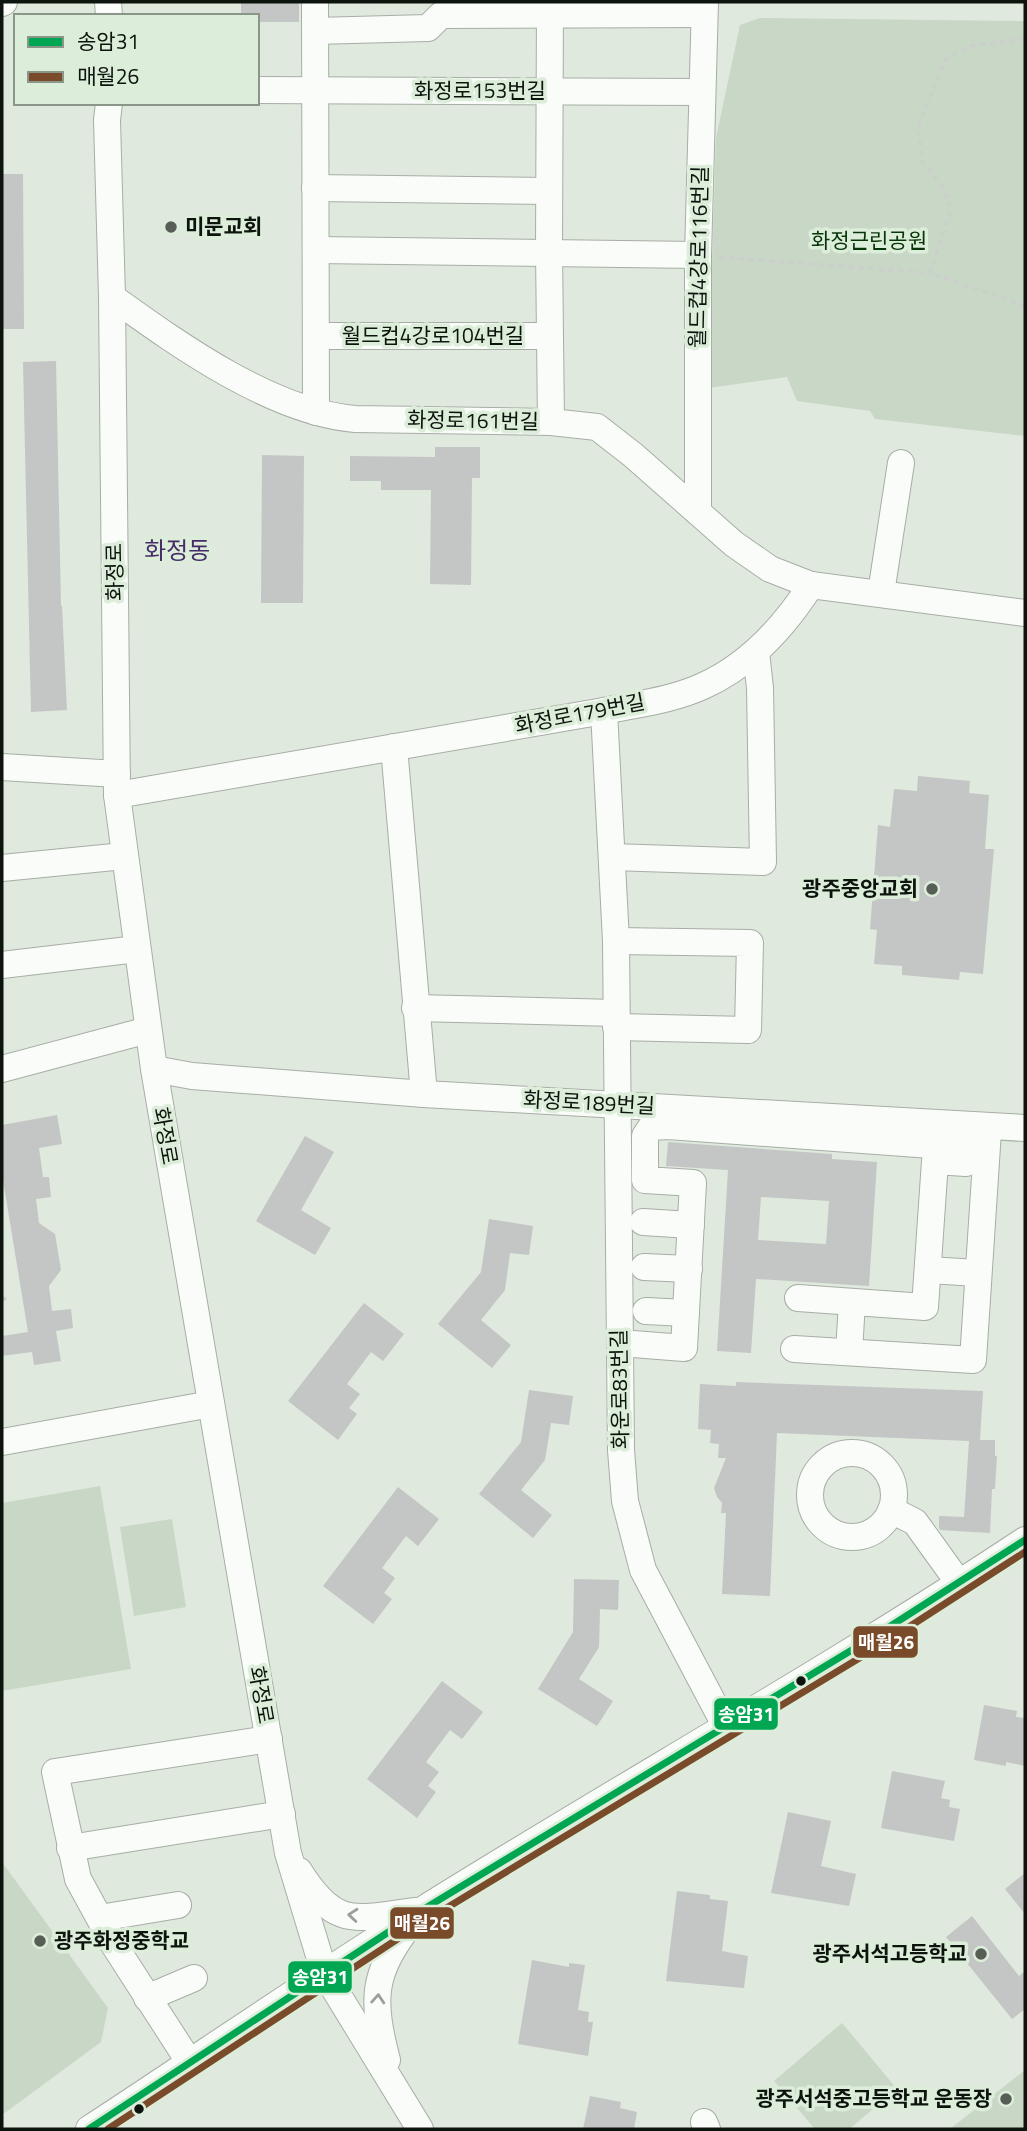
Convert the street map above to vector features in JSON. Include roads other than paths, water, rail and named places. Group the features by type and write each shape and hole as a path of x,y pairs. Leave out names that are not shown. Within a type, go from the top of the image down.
{"street":[{"name":"월드컵4강로104번길","path":"315,2 316,412"},
{"path":"551,8 551,422"},
{"path":"315,31 428,28 441,15 551,8 705,8"},
{"name":"월드컵4강로116번길","path":"698,512 698,255 705,8"},
{"name":"화정로153번길","path":"259,90 702,92"},
{"name":"화정로","path":"109,105 117,785 153,1069 288,1853 324,1972 420,2129"},
{"path":"315,188 549,191"},
{"path":"316,250 698,255"},
{"name":"화정로161번길","path":"112,297 197,354 244,381 278,399 316,412 355,419 551,422 597,427 734,544 770,569 811,585"},
{"name":"월드컵4강로104번길","path":"316,336 550,336"},
{"path":"881,593 901,463"},
{"path":"811,585 1025,614"},
{"name":"화정로179번길","path":"2,767 117,785 394,747 604,711 680,694 704,686 775,636 811,585"},
{"path":"612,857 763,862 760,688 755,652"},
{"name":"화운로83번길","path":"604,711 616,942 621,1450 625,1501 643,1570 726,1727"},
{"path":"394,747 424,1094"},
{"path":"2,869 124,856"},
{"path":"415,1007 748,1030 750,943 616,942"},
{"path":"2,965 136,949"},
{"path":"2,1069 148,1030"},
{"name":"화정로189번길","path":"153,1069 192,1076 424,1094 617,1104 987,1146 1025,1128"},
{"path":"620,1343 684,1348 693,1182 645,1180 645,1136 652,1127 987,1146"},
{"path":"798,1298 925,1307 935,1161 987,1146"},
{"path":"794,1349 973,1360 987,1146"},
{"path":"643,1222 691,1225"},
{"path":"644,1267 689,1269"},
{"path":"928,1270 978,1273"},
{"path":"849,1352 852,1302"},
{"path":"646,1311 686,1313"},
{"path":"2,1442 211,1404"},
{"path":"891,1510 915,1522 959,1583"},
{"path":"89,2129 324,1972 726,1727 1025,1540"},
{"path":"190,2063 78,1879 55,1772 269,1739"},
{"path":"70,1848 282,1814"},
{"path":"288,1853 317,1896 332,1910 346,1917 421,1911"},
{"path":"100,1918 178,1905"},
{"path":"395,2089 378,2025 378,1990 384,1962 391,1948 421,1911"},
{"path":"148,1997 194,1978"}],"place":[{"name":"미문교회","path":"171,227"},
{"name":"광주중앙교회","path":"932,889"},
{"name":"광주화정중학교","path":"40,1941"},
{"name":"광주서석고등학교","path":"981,1954"},
{"name":"광주서석중고등학교 운동장","path":"1006,2099"}],"district":[{"name":"화정동","path":"177,551"}],"park label":[{"name":"화정근린공원","path":"869,241"}]}
